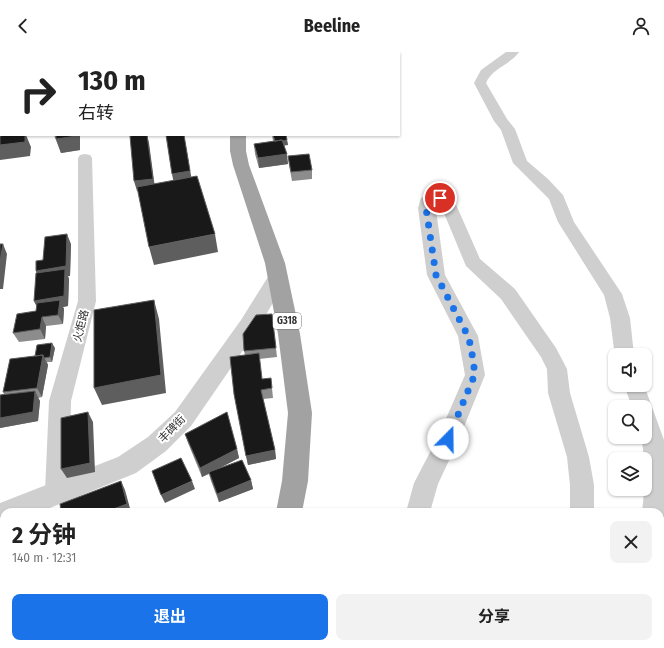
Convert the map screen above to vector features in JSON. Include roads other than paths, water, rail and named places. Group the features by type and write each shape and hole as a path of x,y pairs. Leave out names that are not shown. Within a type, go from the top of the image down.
{"highway":[{"name":"G318","path":"238,136 238,151 241,165 275,263 289,334 300,413 295,481 290,508"}],"street":[{"path":"514,52 509,58 488,70 482,76 480,83 501,121 508,129 521,163 543,182 557,198 566,222 613,294 620,318 623,348"},
{"name":"火炬路","path":"57,492 60,401 87,301 85,158"},
{"path":"419,508 426,483 448,439 475,374 468,336 436,275 426,208 427,201 434,197 448,203 472,262 508,294 549,353 557,369 558,392 578,457 582,485 582,508"},
{"name":"丰碑街","path":"19,508 127,465 157,444 178,424 249,325 278,277"},
{"path":"652,437 656,450 657,485 654,508"}]}
